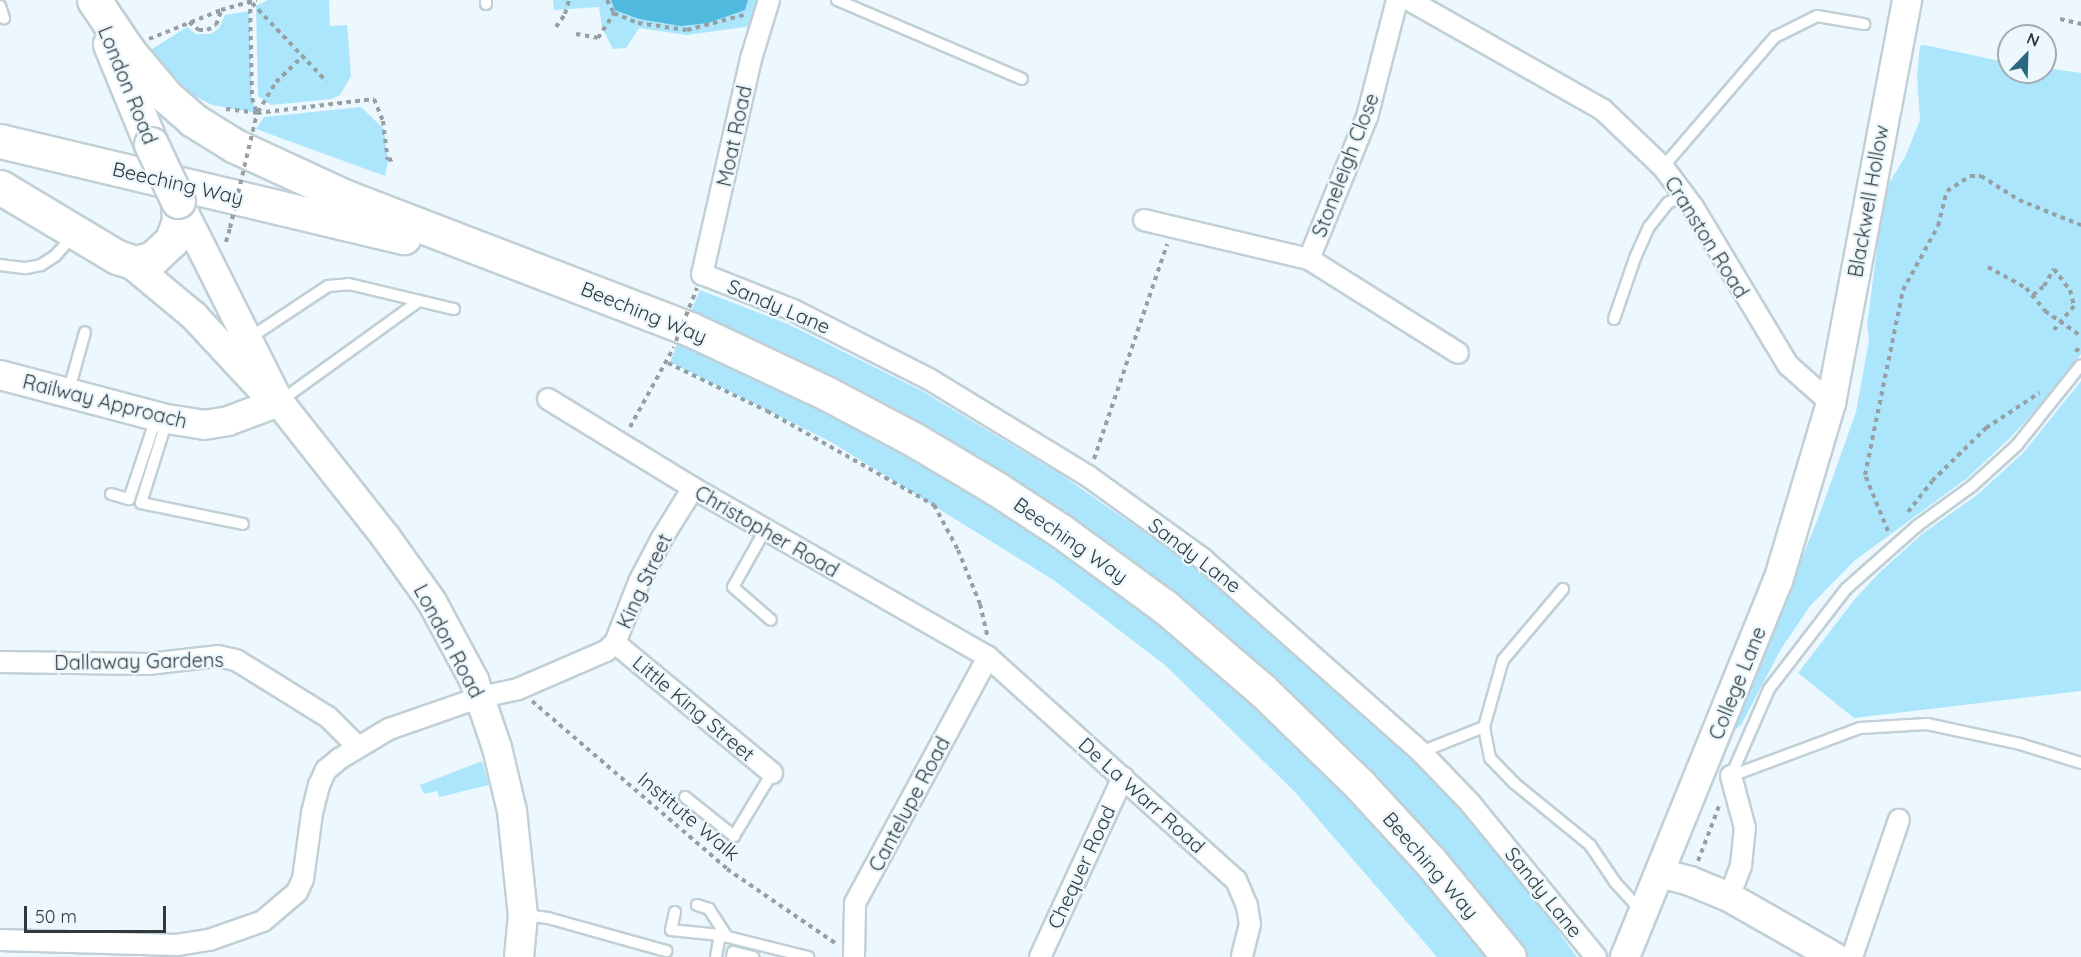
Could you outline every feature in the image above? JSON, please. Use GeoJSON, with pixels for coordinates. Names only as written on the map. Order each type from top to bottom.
{"type":"FeatureCollection","features":[{"type":"Feature","properties":{"kind":"highway","name":"Beeching Way"},"geometry":{"type":"LineString","coordinates":[[94,0],[129,52],[167,97],[193,120],[243,150],[346,197],[670,320],[826,393],[913,438],[1061,531],[1164,606],[1261,689],[1360,785],[1430,861],[1509,957]]}},
{"type":"Feature","properties":{"kind":"highway","name":"London Road"},"geometry":{"type":"LineString","coordinates":[[0,186],[129,262],[145,262],[167,248],[177,229],[178,201],[122,78],[94,0]]}},
{"type":"Feature","properties":{"kind":"highway","name":"Beeching Way"},"geometry":{"type":"LineString","coordinates":[[0,141],[531,268]]}},
{"type":"Feature","properties":{"kind":"street","name":"Moat Road"},"geometry":{"type":"LineString","coordinates":[[700,281],[751,59],[769,0]]}},
{"type":"Feature","properties":{"kind":"street","name":"Stoneleigh Close"},"geometry":{"type":"LineString","coordinates":[[1310,259],[1367,117],[1397,0]]}},
{"type":"Feature","properties":{"kind":"street","name":"Cranston Road"},"geometry":{"type":"LineString","coordinates":[[1409,0],[1602,109],[1663,167],[1684,195],[1788,365],[1831,403]]}},
{"type":"Feature","properties":{"kind":"street","name":"Blackwell Hollow"},"geometry":{"type":"LineString","coordinates":[[1831,403],[1907,0]]}},
{"type":"Feature","properties":{"kind":"street","name":"London Road"},"geometry":{"type":"LineString","coordinates":[[178,201],[279,402]]}},
{"type":"Feature","properties":{"kind":"street","name":"Stoneleigh Close"},"geometry":{"type":"LineString","coordinates":[[1144,220],[1310,259],[1458,353]]}},
{"type":"Feature","properties":{"kind":"street","name":"London Road"},"geometry":{"type":"LineString","coordinates":[[129,262],[194,316],[256,383],[279,402],[385,536],[432,602],[481,697],[507,780],[519,861],[523,915],[519,957]]}},
{"type":"Feature","properties":{"kind":"street","name":"Sandy Lane"},"geometry":{"type":"LineString","coordinates":[[700,281],[793,310],[899,363],[1088,476],[1203,559],[1421,752],[1470,803],[1596,957]]}},
{"type":"Feature","properties":{"kind":"street","name":"Railway Approach"},"geometry":{"type":"LineString","coordinates":[[0,375],[162,418],[204,425],[228,421],[279,402]]}},
{"type":"Feature","properties":{"kind":"street","name":"Christopher Road"},"geometry":{"type":"LineString","coordinates":[[548,399],[693,488],[988,657]]}},
{"type":"Feature","properties":{"kind":"street","name":"College Lane"},"geometry":{"type":"LineString","coordinates":[[1625,957],[1778,581],[1831,403]]}},
{"type":"Feature","properties":{"kind":"street","name":"King Street"},"geometry":{"type":"LineString","coordinates":[[0,940],[177,945],[218,937],[263,921],[297,892],[303,879],[312,813],[319,785],[326,770],[357,746],[389,729],[481,697],[518,689],[606,651],[615,643],[639,582],[662,538],[693,488]]}},
{"type":"Feature","properties":{"kind":"street","name":"Little King Street"},"geometry":{"type":"LineString","coordinates":[[615,643],[772,773]]}},
{"type":"Feature","properties":{"kind":"street","name":"Dallaway Gardens"},"geometry":{"type":"LineString","coordinates":[[0,662],[148,664],[218,656],[236,660],[328,717],[357,746]]}},
{"type":"Feature","properties":{"kind":"street","name":"De La Warr Road"},"geometry":{"type":"LineString","coordinates":[[988,657],[1236,880],[1247,906],[1250,924],[1242,957]]}},
{"type":"Feature","properties":{"kind":"street","name":"Cantelupe Road"},"geometry":{"type":"LineString","coordinates":[[847,954],[855,903],[988,657]]}},
{"type":"Feature","properties":{"kind":"street"},"geometry":{"type":"LineString","coordinates":[[1729,897],[1741,865],[1745,828],[1731,776]]}},
{"type":"Feature","properties":{"kind":"street","name":"Chequer Road"},"geometry":{"type":"LineString","coordinates":[[1040,957],[1123,777]]}},
{"type":"Feature","properties":{"kind":"street"},"geometry":{"type":"LineString","coordinates":[[1852,957],[1899,820]]}},
{"type":"Feature","properties":{"kind":"street"},"geometry":{"type":"LineString","coordinates":[[1660,873],[1690,881],[1729,897],[1834,957]]}},
{"type":"Feature","properties":{"kind":"lane"},"geometry":{"type":"LineString","coordinates":[[837,0],[1022,79]]}},
{"type":"Feature","properties":{"kind":"lane"},"geometry":{"type":"LineString","coordinates":[[0,6],[4,18]]}},
{"type":"Feature","properties":{"kind":"lane"},"geometry":{"type":"LineString","coordinates":[[1663,167],[1775,37],[1817,16],[1864,24]]}},
{"type":"Feature","properties":{"kind":"lane"},"geometry":{"type":"LineString","coordinates":[[1614,319],[1649,227],[1668,203],[1684,195]]}},
{"type":"Feature","properties":{"kind":"lane"},"geometry":{"type":"LineString","coordinates":[[0,265],[26,268],[41,265],[55,256],[76,232]]}},
{"type":"Feature","properties":{"kind":"lane"},"geometry":{"type":"LineString","coordinates":[[248,339],[328,286],[349,284],[454,309]]}},
{"type":"Feature","properties":{"kind":"lane"},"geometry":{"type":"LineString","coordinates":[[279,402],[305,381],[419,301]]}},
{"type":"Feature","properties":{"kind":"lane"},"geometry":{"type":"LineString","coordinates":[[68,393],[85,332]]}},
{"type":"Feature","properties":{"kind":"lane"},"geometry":{"type":"LineString","coordinates":[[1731,776],[1769,689],[1846,589],[1917,526],[1972,486],[2017,445],[2076,362]]}},
{"type":"Feature","properties":{"kind":"lane"},"geometry":{"type":"LineString","coordinates":[[111,494],[129,499],[162,418]]}},
{"type":"Feature","properties":{"kind":"lane"},"geometry":{"type":"LineString","coordinates":[[162,418],[141,503],[243,524]]}},
{"type":"Feature","properties":{"kind":"lane"},"geometry":{"type":"LineString","coordinates":[[765,530],[733,587],[771,620]]}},
{"type":"Feature","properties":{"kind":"lane"},"geometry":{"type":"LineString","coordinates":[[1563,589],[1503,660],[1484,727],[1491,758],[1514,783],[1590,845],[1616,882],[1643,914]]}},
{"type":"Feature","properties":{"kind":"lane"},"geometry":{"type":"LineString","coordinates":[[1731,776],[1860,728],[1927,724],[2020,744],[2081,763]]}},
{"type":"Feature","properties":{"kind":"lane"},"geometry":{"type":"LineString","coordinates":[[1421,752],[1484,727]]}},
{"type":"Feature","properties":{"kind":"lane"},"geometry":{"type":"LineString","coordinates":[[685,797],[734,836],[772,773]]}},
{"type":"Feature","properties":{"kind":"lane"},"geometry":{"type":"LineString","coordinates":[[697,905],[709,909],[723,936],[716,957]]}},
{"type":"Feature","properties":{"kind":"lane"},"geometry":{"type":"LineString","coordinates":[[675,912],[671,930],[723,936],[808,957]]}},
{"type":"Feature","properties":{"kind":"lane"},"geometry":{"type":"LineString","coordinates":[[523,915],[548,918],[666,951]]}},
{"type":"Feature","properties":{"kind":"lane"},"geometry":{"type":"LineString","coordinates":[[732,957],[733,952],[753,957]]}},
{"type":"Feature","properties":{"kind":"path"},"geometry":{"type":"LineString","coordinates":[[129,52],[168,29],[257,0]]}},
{"type":"Feature","properties":{"kind":"path"},"geometry":{"type":"LineString","coordinates":[[556,27],[565,14],[569,0]]}},
{"type":"Feature","properties":{"kind":"path"},"geometry":{"type":"LineString","coordinates":[[607,0],[614,13],[638,23],[687,30],[733,20],[748,13],[750,7]]}},
{"type":"Feature","properties":{"kind":"path"},"geometry":{"type":"LineString","coordinates":[[251,2],[326,81]]}},
{"type":"Feature","properties":{"kind":"path"},"geometry":{"type":"LineString","coordinates":[[251,2],[249,11],[252,98],[257,113]]}},
{"type":"Feature","properties":{"kind":"path"},"geometry":{"type":"LineString","coordinates":[[189,22],[199,30],[207,30],[216,25],[221,10]]}},
{"type":"Feature","properties":{"kind":"path"},"geometry":{"type":"LineString","coordinates":[[576,34],[598,38],[614,13]]}},
{"type":"Feature","properties":{"kind":"path"},"geometry":{"type":"LineString","coordinates":[[2060,19],[2081,24]]}},
{"type":"Feature","properties":{"kind":"path"},"geometry":{"type":"LineString","coordinates":[[230,228],[257,113],[276,82],[302,57]]}},
{"type":"Feature","properties":{"kind":"path"},"geometry":{"type":"LineString","coordinates":[[257,113],[374,99],[383,121],[388,160],[394,159]]}},
{"type":"Feature","properties":{"kind":"path"},"geometry":{"type":"LineString","coordinates":[[1888,531],[1865,475],[1903,290],[1938,226],[1947,191],[1970,177],[1982,176],[2019,200],[2081,225]]}},
{"type":"Feature","properties":{"kind":"path"},"geometry":{"type":"LineString","coordinates":[[1088,476],[1173,227]]}},
{"type":"Feature","properties":{"kind":"path"},"geometry":{"type":"LineString","coordinates":[[1988,267],[2026,288],[2045,311],[2081,336]]}},
{"type":"Feature","properties":{"kind":"path"},"geometry":{"type":"LineString","coordinates":[[2033,295],[2044,286],[2054,269],[2070,290],[2074,306],[2054,330]]}},
{"type":"Feature","properties":{"kind":"path"},"geometry":{"type":"LineString","coordinates":[[620,444],[668,363],[700,281]]}},
{"type":"Feature","properties":{"kind":"path"},"geometry":{"type":"LineString","coordinates":[[2076,362],[2081,344]]}},
{"type":"Feature","properties":{"kind":"path"},"geometry":{"type":"LineString","coordinates":[[668,363],[777,416],[934,505],[958,550],[980,604],[989,642],[988,657]]}},
{"type":"Feature","properties":{"kind":"path"},"geometry":{"type":"LineString","coordinates":[[1903,517],[1932,482],[1986,428],[2046,389]]}},
{"type":"Feature","properties":{"kind":"path"},"geometry":{"type":"LineString","coordinates":[[1882,539],[1896,524]]}},
{"type":"Feature","properties":{"kind":"path","name":"Institute Walk"},"geometry":{"type":"LineString","coordinates":[[518,689],[727,869],[835,943],[847,954]]}},
{"type":"Feature","properties":{"kind":"path"},"geometry":{"type":"LineString","coordinates":[[1690,881],[1731,776]]}},
{"type":"Feature","properties":{"kind":"shaded area"},"geometry":{"type":"Polygon","coordinates":[[[268,0],[329,0],[330,26],[347,25],[351,76],[340,95],[331,99],[271,105],[258,96],[256,6],[268,0]]]}},
{"type":"Feature","properties":{"kind":"shaded area"},"geometry":{"type":"Polygon","coordinates":[[[553,0],[769,0],[752,26],[687,35],[639,28],[626,48],[613,49],[602,28],[599,7],[554,10],[553,0]]]}},
{"type":"Feature","properties":{"kind":"shaded area"},"geometry":{"type":"Polygon","coordinates":[[[611,0],[748,0],[745,10],[708,23],[681,26],[639,19],[615,10],[611,0]]]}},
{"type":"Feature","properties":{"kind":"shaded area"},"geometry":{"type":"Polygon","coordinates":[[[249,11],[252,98],[257,113],[212,105],[189,93],[166,77],[146,53],[187,27],[196,34],[211,34],[219,28],[225,15],[249,11]]]}},
{"type":"Feature","properties":{"kind":"shaded area"},"geometry":{"type":"Polygon","coordinates":[[[1925,45],[1997,60],[1997,84],[2057,84],[2057,70],[2081,73],[2081,354],[2049,395],[2010,438],[1966,479],[1854,561],[1810,606],[1781,649],[1741,725],[1732,732],[1820,513],[1856,412],[1869,340],[1867,326],[1886,188],[1905,157],[1920,120],[1917,75],[1920,46],[1925,45]]]}},
{"type":"Feature","properties":{"kind":"shaded area"},"geometry":{"type":"Polygon","coordinates":[[[361,107],[384,129],[388,160],[385,176],[256,129],[264,117],[361,107]]]}},
{"type":"Feature","properties":{"kind":"shaded area"},"geometry":{"type":"Polygon","coordinates":[[[700,290],[788,324],[922,391],[1060,474],[1197,569],[1427,772],[1499,851],[1577,957],[1522,957],[1443,850],[1353,754],[1276,681],[1171,592],[1071,518],[977,456],[835,378],[691,311],[700,290]]]}},
{"type":"Feature","properties":{"kind":"shaded area"},"geometry":{"type":"Polygon","coordinates":[[[678,342],[819,406],[906,453],[987,502],[1098,577],[1160,625],[1279,729],[1367,816],[1490,957],[1437,957],[1294,791],[1166,666],[1055,581],[831,442],[670,362],[678,342]]]}},
{"type":"Feature","properties":{"kind":"shaded area"},"geometry":{"type":"Polygon","coordinates":[[[2081,381],[2081,691],[1854,718],[1798,673],[1855,599],[1880,572],[1922,534],[1977,495],[2024,452],[2081,381]]]}},
{"type":"Feature","properties":{"kind":"shaded area"},"geometry":{"type":"Polygon","coordinates":[[[482,761],[489,785],[439,797],[437,791],[424,794],[420,785],[482,761]]]}}]}
